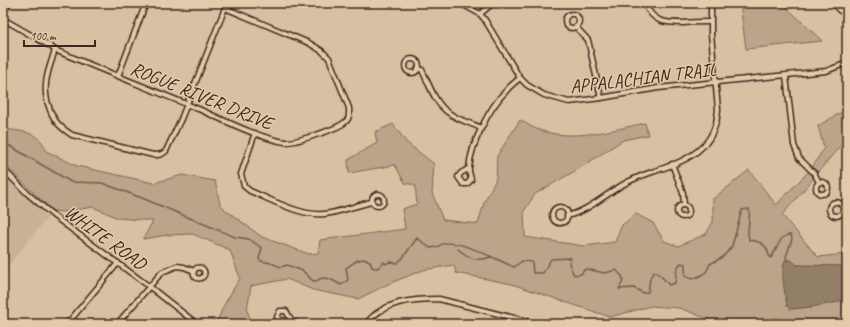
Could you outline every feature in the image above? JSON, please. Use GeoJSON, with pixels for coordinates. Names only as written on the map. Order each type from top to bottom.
{"type":"FeatureCollection","features":[{"type":"Feature","properties":{"kind":"street"},"geometry":{"type":"LineString","coordinates":[[3,12],[9,3]]}},
{"type":"Feature","properties":{"kind":"street"},"geometry":{"type":"LineString","coordinates":[[118,76],[146,3]]}},
{"type":"Feature","properties":{"kind":"street"},"geometry":{"type":"LineString","coordinates":[[55,50],[45,86],[46,96],[54,121],[65,131],[72,134],[153,155],[163,154],[166,151],[181,119],[227,3]]}},
{"type":"Feature","properties":{"kind":"street","name":"APPALACHIAN TRAIL"},"geometry":{"type":"LineString","coordinates":[[460,3],[480,14],[520,78],[540,92],[569,102],[658,88],[826,71],[847,63]]}},
{"type":"Feature","properties":{"kind":"street"},"geometry":{"type":"LineString","coordinates":[[480,14],[493,3]]}},
{"type":"Feature","properties":{"kind":"street"},"geometry":{"type":"LineString","coordinates":[[644,3],[648,11],[654,17],[668,23],[710,22]]}},
{"type":"Feature","properties":{"kind":"street"},"geometry":{"type":"LineString","coordinates":[[567,216],[588,208],[614,190],[633,180],[694,154],[704,146],[715,129],[718,109],[710,22],[711,3]]}},
{"type":"Feature","properties":{"kind":"street"},"geometry":{"type":"LineString","coordinates":[[834,3],[839,10],[847,15]]}},
{"type":"Feature","properties":{"kind":"street","name":"ROGUE RIVER DRIVE"},"geometry":{"type":"LineString","coordinates":[[3,19],[55,50],[255,133],[286,142],[337,128],[346,122],[349,117],[349,108],[332,66],[322,51],[309,43],[225,8]]}},
{"type":"Feature","properties":{"kind":"street"},"geometry":{"type":"LineString","coordinates":[[576,27],[588,40],[601,98]]}},
{"type":"Feature","properties":{"kind":"street"},"geometry":{"type":"LineString","coordinates":[[418,68],[422,70],[434,96],[444,110],[449,114],[481,128]]}},
{"type":"Feature","properties":{"kind":"street"},"geometry":{"type":"LineString","coordinates":[[786,76],[794,145],[798,158],[814,173],[819,182]]}},
{"type":"Feature","properties":{"kind":"street"},"geometry":{"type":"LineString","coordinates":[[468,169],[481,128],[505,91],[520,78]]}},
{"type":"Feature","properties":{"kind":"street"},"geometry":{"type":"LineString","coordinates":[[255,133],[242,174],[244,186],[250,191],[302,212],[324,214],[372,202]]}},
{"type":"Feature","properties":{"kind":"street"},"geometry":{"type":"LineString","coordinates":[[672,164],[683,193],[684,205]]}},
{"type":"Feature","properties":{"kind":"street","name":"WHITE ROAD"},"geometry":{"type":"LineString","coordinates":[[3,169],[54,217],[118,263],[197,324]]}},
{"type":"Feature","properties":{"kind":"street"},"geometry":{"type":"LineString","coordinates":[[67,324],[118,263]]}},
{"type":"Feature","properties":{"kind":"street"},"geometry":{"type":"LineString","coordinates":[[117,324],[159,275],[167,269],[178,266],[194,271]]}},
{"type":"Feature","properties":{"kind":"street"},"geometry":{"type":"LineString","coordinates":[[366,324],[372,317],[392,306],[406,300],[422,299],[438,299],[538,324]]}},
{"type":"Feature","properties":{"kind":"street"},"geometry":{"type":"LineString","coordinates":[[292,321],[298,324]]}},
{"type":"Feature","properties":{"kind":"shaded area"},"geometry":{"type":"Polygon","coordinates":[[[740,3],[784,3],[788,9],[822,41],[746,49],[740,3]]]}},
{"type":"Feature","properties":{"kind":"shaded area"},"geometry":{"type":"Polygon","coordinates":[[[847,109],[847,138],[818,172],[812,168],[824,148],[818,126],[847,109]]]}},
{"type":"Feature","properties":{"kind":"shaded area"},"geometry":{"type":"Polygon","coordinates":[[[520,120],[539,130],[565,135],[592,134],[645,123],[648,135],[623,140],[580,168],[535,194],[524,211],[525,237],[584,246],[615,242],[622,225],[636,214],[653,223],[664,241],[678,246],[706,234],[713,222],[713,199],[749,170],[776,205],[809,171],[814,178],[782,215],[818,257],[847,254],[847,266],[797,265],[791,260],[783,265],[787,306],[793,309],[810,307],[810,309],[811,307],[838,302],[847,296],[847,321],[843,324],[780,324],[778,318],[772,319],[771,324],[738,324],[714,321],[679,308],[651,306],[610,317],[512,284],[456,273],[454,265],[423,270],[388,284],[358,299],[313,290],[287,279],[251,286],[247,310],[252,324],[216,324],[223,307],[240,278],[230,250],[193,234],[167,235],[143,239],[153,221],[118,218],[93,207],[64,212],[53,211],[3,163],[3,129],[29,133],[35,136],[40,139],[46,151],[77,166],[154,183],[182,175],[215,181],[220,204],[227,211],[262,237],[309,254],[318,253],[320,240],[405,229],[402,209],[417,204],[415,185],[405,183],[395,165],[349,173],[348,160],[377,143],[375,132],[393,124],[406,142],[434,164],[432,193],[443,220],[478,224],[484,203],[496,179],[497,156],[520,120]]]}},
{"type":"Feature","properties":{"kind":"shaded area"},"geometry":{"type":"Polygon","coordinates":[[[3,174],[48,217],[3,272],[3,174]]]}},
{"type":"Feature","properties":{"kind":"shaded area"},"geometry":{"type":"Polygon","coordinates":[[[785,260],[791,260],[797,265],[847,266],[847,296],[838,302],[811,307],[811,309],[810,307],[790,309],[787,306],[783,283],[785,260]]]}},
{"type":"Feature","properties":{"kind":"waterway"},"geometry":{"type":"LineString","coordinates":[[3,143],[71,182],[102,183],[235,237],[249,239],[262,248],[259,259],[261,261],[280,267],[287,265],[303,271],[313,281],[326,278],[341,285],[348,280],[346,268],[360,259],[370,261],[372,267],[376,268],[384,262],[385,264],[390,262],[397,263],[402,259],[417,238],[430,248],[453,243],[487,254],[514,267],[522,261],[532,262],[533,273],[543,273],[551,259],[571,258],[569,264],[574,275],[581,274],[585,269],[605,273],[616,270],[622,276],[623,281],[619,289],[634,288],[643,293],[648,292],[650,278],[654,271],[669,285],[675,283],[677,268],[681,263],[685,264],[685,276],[692,279],[706,272],[710,264],[723,257],[732,246],[742,210],[749,209],[749,240],[761,243],[767,249],[771,258],[782,238],[791,235],[792,239],[786,257],[787,260]]}},
{"type":"Feature","properties":{"kind":"waterway"},"geometry":{"type":"LineString","coordinates":[[458,249],[473,259],[491,257]]}}]}
